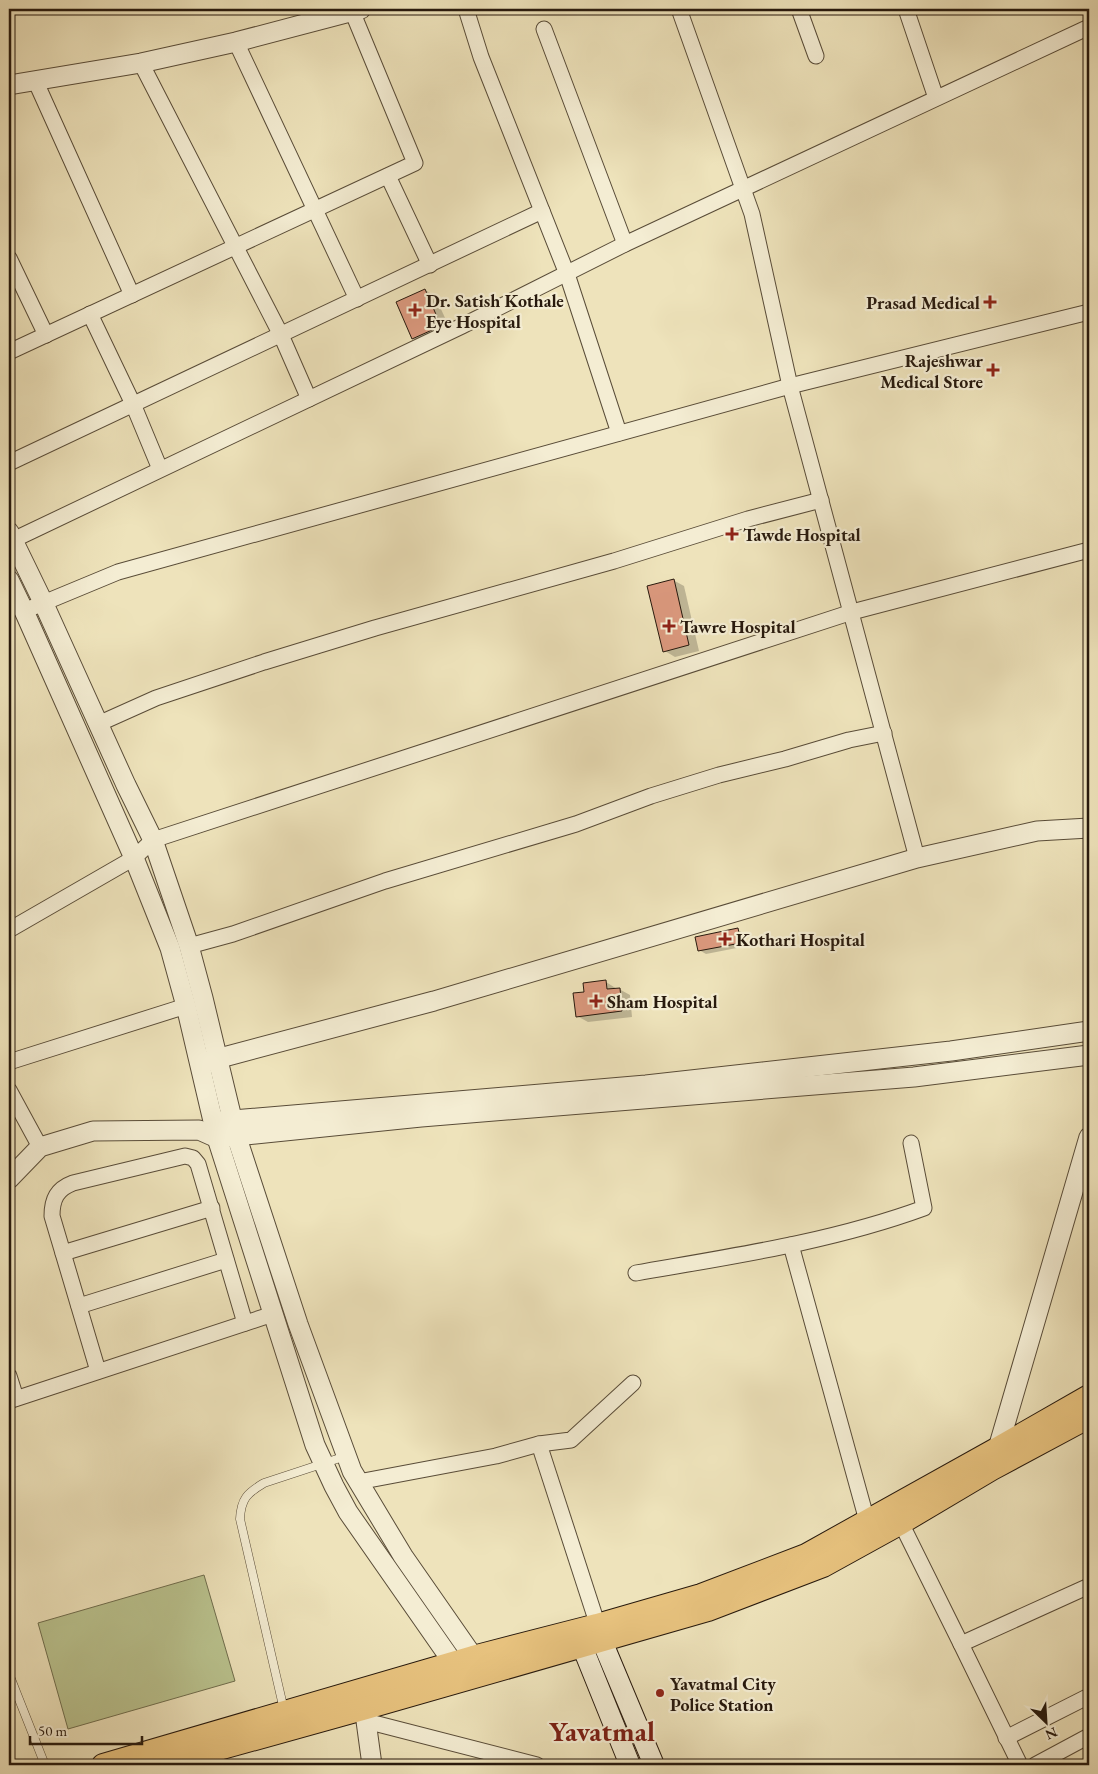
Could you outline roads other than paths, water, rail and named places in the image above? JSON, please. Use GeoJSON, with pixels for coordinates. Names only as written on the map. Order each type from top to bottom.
{"type":"FeatureCollection","features":[{"type":"Feature","properties":{"kind":"main road"},"geometry":{"type":"LineString","coordinates":[[870,1530],[901,1523],[1089,1396]]}},
{"type":"Feature","properties":{"kind":"main road"},"geometry":{"type":"LineString","coordinates":[[103,1765],[287,1721],[469,1668],[708,1610],[823,1566],[870,1530],[995,1459],[1089,1417]]}},
{"type":"Feature","properties":{"kind":"main road"},"geometry":{"type":"LineString","coordinates":[[594,1637],[630,1765]]}},
{"type":"Feature","properties":{"kind":"main road"},"geometry":{"type":"LineString","coordinates":[[594,1637],[654,1765]]}},
{"type":"Feature","properties":{"kind":"main road"},"geometry":{"type":"LineString","coordinates":[[161,1765],[287,1721],[365,1715],[469,1668]]}},
{"type":"Feature","properties":{"kind":"street"},"geometry":{"type":"LineString","coordinates":[[466,9],[481,56],[567,274],[619,433]]}},
{"type":"Feature","properties":{"kind":"street"},"geometry":{"type":"LineString","coordinates":[[679,9],[752,214],[790,386],[917,858]]}},
{"type":"Feature","properties":{"kind":"street"},"geometry":{"type":"LineString","coordinates":[[800,9],[816,56]]}},
{"type":"Feature","properties":{"kind":"street"},"geometry":{"type":"LineString","coordinates":[[906,9],[936,98]]}},
{"type":"Feature","properties":{"kind":"street"},"geometry":{"type":"LineString","coordinates":[[9,85],[141,63],[236,42],[356,10],[415,163],[9,352]]}},
{"type":"Feature","properties":{"kind":"street"},"geometry":{"type":"LineString","coordinates":[[469,1668],[348,1512],[315,1444],[210,1130],[208,1061],[203,998],[189,946],[153,840],[11,536],[309,399],[625,244],[1089,27]]}},
{"type":"Feature","properties":{"kind":"street"},"geometry":{"type":"LineString","coordinates":[[544,29],[625,244]]}},
{"type":"Feature","properties":{"kind":"street"},"geometry":{"type":"LineString","coordinates":[[236,42],[357,299]]}},
{"type":"Feature","properties":{"kind":"street"},"geometry":{"type":"LineString","coordinates":[[141,63],[234,247],[281,335],[309,399]]}},
{"type":"Feature","properties":{"kind":"street"},"geometry":{"type":"LineString","coordinates":[[35,80],[132,295]]}},
{"type":"Feature","properties":{"kind":"street"},"geometry":{"type":"LineString","coordinates":[[388,176],[430,264]]}},
{"type":"Feature","properties":{"kind":"street"},"geometry":{"type":"LineString","coordinates":[[9,463],[542,211]]}},
{"type":"Feature","properties":{"kind":"street"},"geometry":{"type":"LineString","coordinates":[[9,258],[46,335]]}},
{"type":"Feature","properties":{"kind":"street"},"geometry":{"type":"LineString","coordinates":[[24,611],[118,572],[790,386],[1089,312]]}},
{"type":"Feature","properties":{"kind":"street"},"geometry":{"type":"LineString","coordinates":[[90,314],[133,404],[160,469]]}},
{"type":"Feature","properties":{"kind":"street"},"geometry":{"type":"LineString","coordinates":[[98,724],[156,698],[264,662],[375,628],[614,561],[748,519],[821,500]]}},
{"type":"Feature","properties":{"kind":"street"},"geometry":{"type":"LineString","coordinates":[[9,930],[134,858],[153,840],[852,612],[1089,550]]}},
{"type":"Feature","properties":{"kind":"street"},"geometry":{"type":"LineString","coordinates":[[9,580],[134,858],[170,948],[186,1006],[234,1127],[298,1324],[346,1456],[358,1482],[469,1668]]}},
{"type":"Feature","properties":{"kind":"street"},"geometry":{"type":"LineString","coordinates":[[189,946],[233,934],[385,881],[576,824],[660,793],[849,740],[884,733]]}},
{"type":"Feature","properties":{"kind":"street"},"geometry":{"type":"LineString","coordinates":[[208,1061],[434,1001],[917,858],[1037,831],[1089,828]]}},
{"type":"Feature","properties":{"kind":"street"},"geometry":{"type":"LineString","coordinates":[[9,1062],[186,1006]]}},
{"type":"Feature","properties":{"kind":"street"},"geometry":{"type":"LineString","coordinates":[[663,1091],[951,1052],[1089,1031]]}},
{"type":"Feature","properties":{"kind":"street"},"geometry":{"type":"LineString","coordinates":[[9,1179],[40,1147],[93,1131],[210,1130],[663,1091],[914,1077],[1089,1055]]}},
{"type":"Feature","properties":{"kind":"street"},"geometry":{"type":"LineString","coordinates":[[9,1090],[40,1147]]}},
{"type":"Feature","properties":{"kind":"street"},"geometry":{"type":"LineString","coordinates":[[995,1459],[1089,1137]]}},
{"type":"Feature","properties":{"kind":"street"},"geometry":{"type":"LineString","coordinates":[[636,1273],[791,1245],[883,1223],[924,1208],[910,1142]]}},
{"type":"Feature","properties":{"kind":"street"},"geometry":{"type":"LineString","coordinates":[[98,1371],[52,1216],[54,1196],[64,1186],[73,1182],[186,1156],[193,1158],[198,1164],[212,1208],[245,1323]]}},
{"type":"Feature","properties":{"kind":"street"},"geometry":{"type":"LineString","coordinates":[[63,1253],[212,1208]]}},
{"type":"Feature","properties":{"kind":"street"},"geometry":{"type":"LineString","coordinates":[[791,1245],[870,1530]]}},
{"type":"Feature","properties":{"kind":"street"},"geometry":{"type":"LineString","coordinates":[[79,1306],[226,1260]]}},
{"type":"Feature","properties":{"kind":"street"},"geometry":{"type":"LineString","coordinates":[[9,1376],[12,1399],[273,1314]]}},
{"type":"Feature","properties":{"kind":"street"},"geometry":{"type":"LineString","coordinates":[[358,1482],[496,1456],[539,1444],[571,1440],[633,1383]]}},
{"type":"Feature","properties":{"kind":"street"},"geometry":{"type":"LineString","coordinates":[[539,1444],[594,1637]]}},
{"type":"Feature","properties":{"kind":"street"},"geometry":{"type":"LineString","coordinates":[[901,1523],[1020,1765]]}},
{"type":"Feature","properties":{"kind":"street"},"geometry":{"type":"LineString","coordinates":[[962,1644],[1089,1586]]}},
{"type":"Feature","properties":{"kind":"street"},"geometry":{"type":"LineString","coordinates":[[1006,1738],[1089,1696]]}},
{"type":"Feature","properties":{"kind":"street"},"geometry":{"type":"LineString","coordinates":[[372,1765],[365,1715],[537,1765]]}},
{"type":"Feature","properties":{"kind":"street"},"geometry":{"type":"LineString","coordinates":[[1036,1765],[1089,1736]]}},
{"type":"Feature","properties":{"kind":"lane"},"geometry":{"type":"LineString","coordinates":[[287,1721],[240,1519],[241,1507],[244,1499],[264,1483],[346,1456]]}},
{"type":"Feature","properties":{"kind":"lane"},"geometry":{"type":"LineString","coordinates":[[9,1674],[45,1765]]}},
{"type":"Feature","properties":{"kind":"place","name":"Prasad Medical"},"geometry":{"type":"Point","coordinates":[990,302]}},
{"type":"Feature","properties":{"kind":"place","name":"Dr. Satish Kothale Eye Hospital"},"geometry":{"type":"Point","coordinates":[415,310]}},
{"type":"Feature","properties":{"kind":"place","name":"Rajeshwar Medical Store"},"geometry":{"type":"Point","coordinates":[993,370]}},
{"type":"Feature","properties":{"kind":"place","name":"Tawde Hospital"},"geometry":{"type":"Point","coordinates":[732,534]}},
{"type":"Feature","properties":{"kind":"place","name":"Tawre Hospital"},"geometry":{"type":"Point","coordinates":[669,626]}},
{"type":"Feature","properties":{"kind":"place","name":"Kothari Hospital"},"geometry":{"type":"Point","coordinates":[725,939]}},
{"type":"Feature","properties":{"kind":"place","name":"Sham Hospital"},"geometry":{"type":"Point","coordinates":[596,1001]}},
{"type":"Feature","properties":{"kind":"place","name":"Yavatmal City Police Station"},"geometry":{"type":"Point","coordinates":[660,1693]}},
{"type":"Feature","properties":{"kind":"district","name":"Yavatmal"},"geometry":{"type":"Point","coordinates":[602,1731]}}]}
